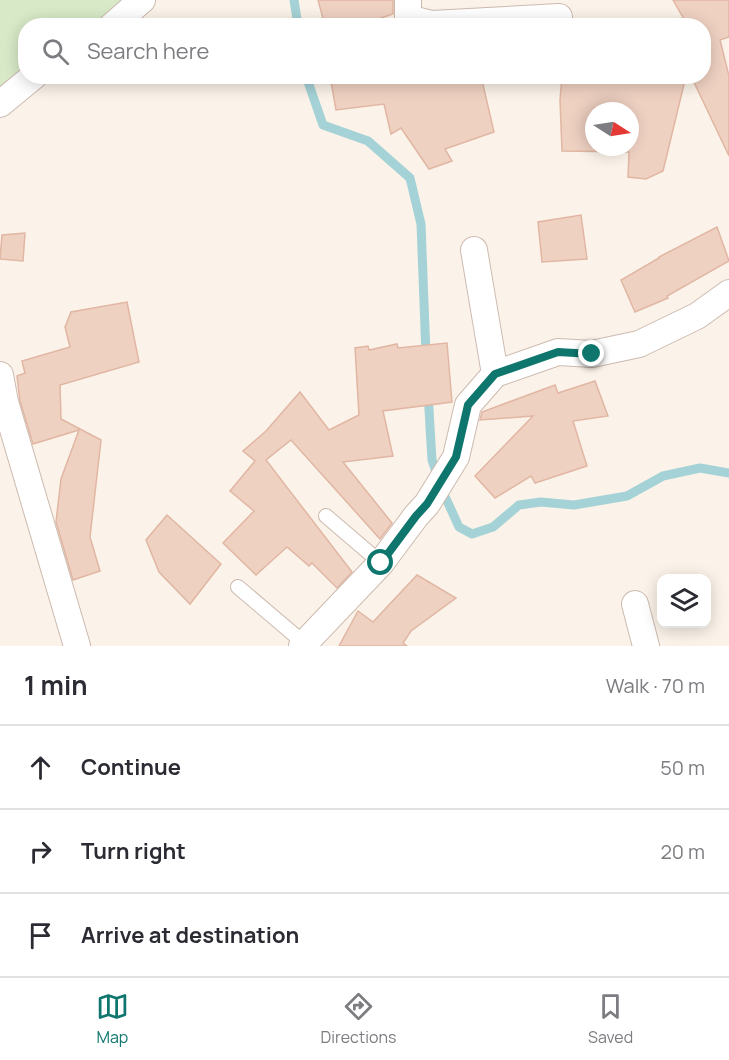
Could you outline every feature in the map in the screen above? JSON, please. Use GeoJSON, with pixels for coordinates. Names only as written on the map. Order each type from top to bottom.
{"type":"FeatureCollection","features":[{"type":"Feature","properties":{"kind":"street"},"geometry":{"type":"LineString","coordinates":[[121,18],[142,0]]}},
{"type":"Feature","properties":{"kind":"street"},"geometry":{"type":"LineString","coordinates":[[408,0],[408,18]]}},
{"type":"Feature","properties":{"kind":"street"},"geometry":{"type":"LineString","coordinates":[[541,18],[559,17]]}},
{"type":"Feature","properties":{"kind":"street"},"geometry":{"type":"LineString","coordinates":[[0,104],[24,84]]}},
{"type":"Feature","properties":{"kind":"street"},"geometry":{"type":"LineString","coordinates":[[474,250],[495,374]]}},
{"type":"Feature","properties":{"kind":"street"},"geometry":{"type":"LineString","coordinates":[[303,645],[381,563],[427,504],[456,457],[468,405],[495,374],[558,352],[592,354],[639,344],[697,316],[729,293]]}},
{"type":"Feature","properties":{"kind":"street"},"geometry":{"type":"LineString","coordinates":[[1,383],[77,646]]}},
{"type":"Feature","properties":{"kind":"street"},"geometry":{"type":"LineString","coordinates":[[635,604],[646,646]]}},
{"type":"Feature","properties":{"kind":"lane"},"geometry":{"type":"LineString","coordinates":[[326,516],[381,563]]}},
{"type":"Feature","properties":{"kind":"lane"},"geometry":{"type":"LineString","coordinates":[[238,587],[303,645]]}},
{"type":"Feature","properties":{"kind":"green space"},"geometry":{"type":"Polygon","coordinates":[[[0,0],[128,0],[102,18],[18,18],[18,78],[0,91],[0,0]]]}},
{"type":"Feature","properties":{"kind":"building"},"geometry":{"type":"Polygon","coordinates":[[[318,0],[393,0],[393,14],[381,18],[323,18],[318,0]]]}},
{"type":"Feature","properties":{"kind":"building"},"geometry":{"type":"Polygon","coordinates":[[[673,0],[729,0],[729,37],[720,40],[729,76],[729,156],[695,84],[711,84],[711,18],[683,18],[673,0]]]}},
{"type":"Feature","properties":{"kind":"building"},"geometry":{"type":"Polygon","coordinates":[[[331,84],[483,84],[494,132],[445,149],[452,161],[429,169],[401,128],[391,134],[384,104],[336,110],[331,84]]]}},
{"type":"Feature","properties":{"kind":"building"},"geometry":{"type":"Polygon","coordinates":[[[561,84],[684,84],[663,171],[646,179],[628,177],[629,156],[639,156],[639,102],[585,102],[585,151],[562,151],[561,84]]]}},
{"type":"Feature","properties":{"kind":"building"},"geometry":{"type":"Polygon","coordinates":[[[581,215],[587,259],[542,262],[538,222],[581,215]]]}},
{"type":"Feature","properties":{"kind":"building"},"geometry":{"type":"Polygon","coordinates":[[[717,227],[729,261],[667,296],[668,298],[635,312],[621,280],[717,227]]]}},
{"type":"Feature","properties":{"kind":"building"},"geometry":{"type":"Polygon","coordinates":[[[25,233],[23,261],[0,259],[2,235],[25,233]]]}},
{"type":"Feature","properties":{"kind":"building"},"geometry":{"type":"Polygon","coordinates":[[[127,302],[139,362],[60,385],[61,419],[101,440],[90,537],[100,571],[73,580],[56,522],[61,479],[79,430],[33,444],[20,401],[17,376],[25,373],[22,361],[70,347],[65,327],[71,312],[127,302]]]}},
{"type":"Feature","properties":{"kind":"building"},"geometry":{"type":"Polygon","coordinates":[[[447,343],[452,402],[383,411],[393,456],[343,462],[392,523],[380,539],[291,440],[266,460],[352,572],[337,588],[312,563],[309,566],[287,547],[256,575],[223,543],[254,511],[230,491],[255,461],[243,451],[266,431],[300,392],[329,430],[359,415],[355,348],[368,346],[369,350],[397,344],[398,348],[447,343]]]}},
{"type":"Feature","properties":{"kind":"building"},"geometry":{"type":"Polygon","coordinates":[[[595,381],[608,416],[573,421],[587,466],[535,483],[531,476],[495,498],[475,476],[533,416],[480,420],[482,412],[555,385],[558,393],[595,381]]]}},
{"type":"Feature","properties":{"kind":"building"},"geometry":{"type":"Polygon","coordinates":[[[167,515],[221,564],[190,604],[159,572],[146,540],[167,515]]]}},
{"type":"Feature","properties":{"kind":"building"},"geometry":{"type":"Polygon","coordinates":[[[417,575],[456,598],[411,631],[403,643],[407,646],[339,646],[358,611],[373,622],[417,575]]]}},
{"type":"Feature","properties":{"kind":"waterway"},"geometry":{"type":"LineString","coordinates":[[294,0],[297,18]]}},
{"type":"Feature","properties":{"kind":"waterway"},"geometry":{"type":"LineString","coordinates":[[309,84],[323,125],[368,141],[410,178],[421,224],[426,355]]}},
{"type":"Feature","properties":{"kind":"waterway"},"geometry":{"type":"LineString","coordinates":[[428,393],[432,460],[459,527],[472,534],[493,527],[519,505],[541,502],[574,505],[627,496],[663,476],[700,468],[729,473]]}},
{"type":"Feature","properties":{"kind":"route"},"geometry":{"type":"LineString","coordinates":[[381,563],[427,504],[456,457],[468,405],[495,374],[558,352],[592,354]]}}]}
